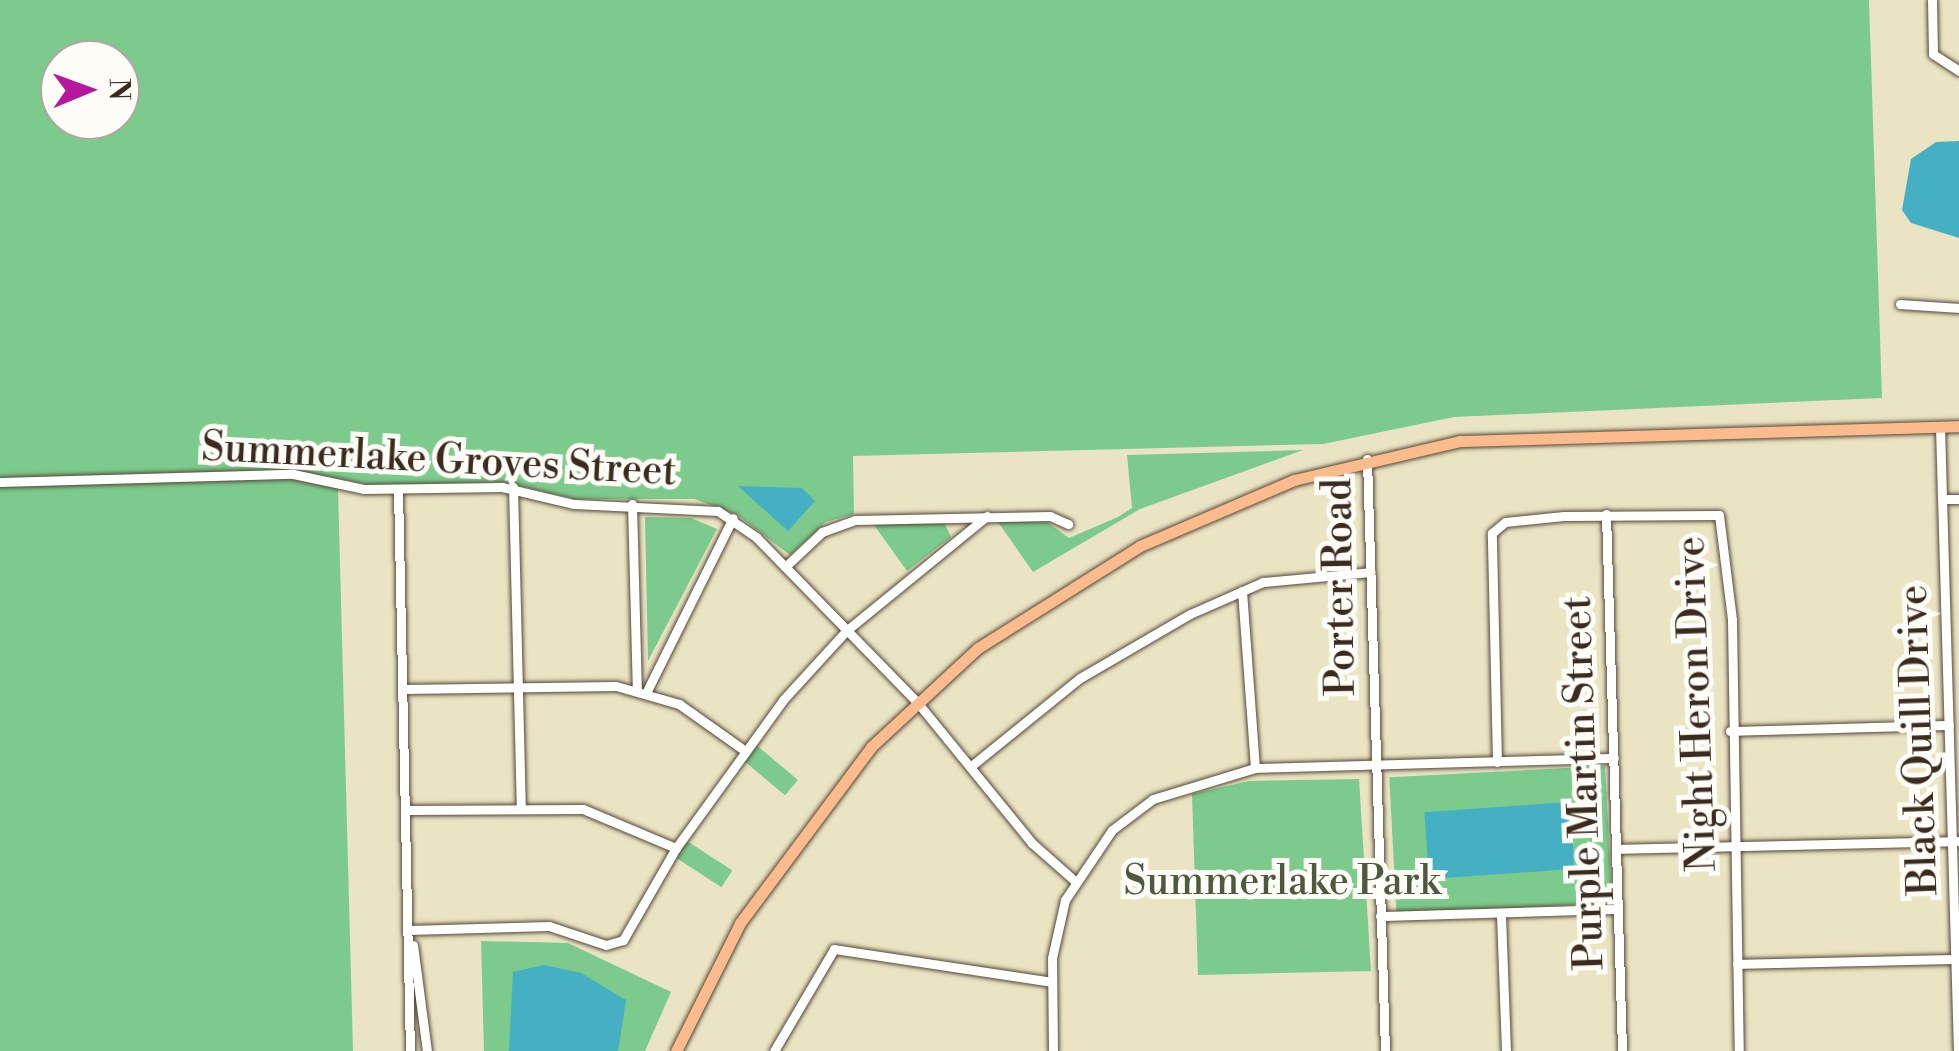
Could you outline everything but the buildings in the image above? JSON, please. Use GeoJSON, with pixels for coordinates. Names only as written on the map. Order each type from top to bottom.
{"type":"FeatureCollection","features":[{"type":"Feature","properties":{"kind":"main road","name":"Porter Road"},"geometry":{"type":"LineString","coordinates":[[1885,426],[1959,418]]}},
{"type":"Feature","properties":{"kind":"main road","name":"Porter Road"},"geometry":{"type":"LineString","coordinates":[[1367,459],[1555,432],[1959,426]]}},
{"type":"Feature","properties":{"kind":"main road"},"geometry":{"type":"LineString","coordinates":[[676,1051],[793,842],[916,702],[978,648],[1105,564],[1225,506],[1367,459]]}},
{"type":"Feature","properties":{"kind":"street"},"geometry":{"type":"LineString","coordinates":[[1932,0],[1933,54],[1959,71]]}},
{"type":"Feature","properties":{"kind":"street"},"geometry":{"type":"LineString","coordinates":[[1900,304],[1959,308]]}},
{"type":"Feature","properties":{"kind":"street","name":"Black Quill Drive"},"geometry":{"type":"LineString","coordinates":[[1940,427],[1956,842],[1958,1051]]}},
{"type":"Feature","properties":{"kind":"street","name":"Porter Road"},"geometry":{"type":"LineString","coordinates":[[1367,459],[1385,1051]]}},
{"type":"Feature","properties":{"kind":"street","name":"Summerlake Groves Street"},"geometry":{"type":"LineString","coordinates":[[0,482],[293,474],[398,489],[513,488],[574,504],[695,504],[733,518],[916,702],[970,767],[1076,880]]}},
{"type":"Feature","properties":{"kind":"street"},"geometry":{"type":"LineString","coordinates":[[513,488],[522,806]]}},
{"type":"Feature","properties":{"kind":"street"},"geometry":{"type":"LineString","coordinates":[[398,489],[410,1051]]}},
{"type":"Feature","properties":{"kind":"street"},"geometry":{"type":"LineString","coordinates":[[1942,500],[1959,499]]}},
{"type":"Feature","properties":{"kind":"street"},"geometry":{"type":"LineString","coordinates":[[632,504],[642,692]]}},
{"type":"Feature","properties":{"kind":"street","name":"Night Heron Drive"},"geometry":{"type":"LineString","coordinates":[[1497,762],[1492,534],[1505,522],[1606,514],[1705,512],[1724,521],[1739,1051]]}},
{"type":"Feature","properties":{"kind":"street","name":"Purple Martin Street"},"geometry":{"type":"LineString","coordinates":[[1606,514],[1622,1051]]}},
{"type":"Feature","properties":{"kind":"street"},"geometry":{"type":"LineString","coordinates":[[785,567],[841,522],[987,516],[1068,524]]}},
{"type":"Feature","properties":{"kind":"street"},"geometry":{"type":"LineString","coordinates":[[409,930],[550,926],[612,946],[627,935],[676,848],[744,750],[846,630],[987,516]]}},
{"type":"Feature","properties":{"kind":"street"},"geometry":{"type":"LineString","coordinates":[[642,692],[733,518]]}},
{"type":"Feature","properties":{"kind":"street"},"geometry":{"type":"LineString","coordinates":[[970,767],[1080,678],[1242,591],[1298,575],[1371,572]]}},
{"type":"Feature","properties":{"kind":"street"},"geometry":{"type":"LineString","coordinates":[[1242,591],[1255,768]]}},
{"type":"Feature","properties":{"kind":"street"},"geometry":{"type":"LineString","coordinates":[[403,690],[518,685],[642,692],[744,750]]}},
{"type":"Feature","properties":{"kind":"street"},"geometry":{"type":"LineString","coordinates":[[1730,731],[1949,725]]}},
{"type":"Feature","properties":{"kind":"street"},"geometry":{"type":"LineString","coordinates":[[1053,1051],[1052,982],[1057,926],[1076,880],[1112,830],[1154,799],[1203,776],[1255,768],[1614,758]]}},
{"type":"Feature","properties":{"kind":"street"},"geometry":{"type":"LineString","coordinates":[[405,810],[522,806],[602,813],[676,848]]}},
{"type":"Feature","properties":{"kind":"street"},"geometry":{"type":"LineString","coordinates":[[1616,849],[1956,842]]}},
{"type":"Feature","properties":{"kind":"street"},"geometry":{"type":"LineString","coordinates":[[1380,916],[1618,909]]}},
{"type":"Feature","properties":{"kind":"street"},"geometry":{"type":"LineString","coordinates":[[1502,915],[1506,1051]]}},
{"type":"Feature","properties":{"kind":"street"},"geometry":{"type":"LineString","coordinates":[[409,930],[427,1051]]}},
{"type":"Feature","properties":{"kind":"street"},"geometry":{"type":"LineString","coordinates":[[786,1051],[776,1047],[834,949],[1052,982]]}},
{"type":"Feature","properties":{"kind":"street"},"geometry":{"type":"LineString","coordinates":[[1736,964],[1958,959]]}},
{"type":"Feature","properties":{"kind":"green space"},"geometry":{"type":"Polygon","coordinates":[[[0,0],[1869,0],[1882,398],[1454,417],[1323,444],[853,456],[854,514],[826,522],[790,555],[736,514],[694,499],[575,499],[504,482],[370,485],[327,476],[338,488],[353,1051],[0,1051],[0,0]]]}},
{"type":"Feature","properties":{"kind":"green space"},"geometry":{"type":"Polygon","coordinates":[[[1303,450],[1140,509],[1033,572],[998,522],[1046,521],[1069,538],[1118,517],[1132,508],[1127,455],[1303,450]]]}},
{"type":"Feature","properties":{"kind":"green space"},"geometry":{"type":"Polygon","coordinates":[[[645,517],[691,518],[717,529],[648,661],[645,517]]]}},
{"type":"Feature","properties":{"kind":"green space"},"geometry":{"type":"Polygon","coordinates":[[[944,522],[951,537],[907,571],[874,525],[944,522]]]}},
{"type":"Feature","properties":{"kind":"green space"},"geometry":{"type":"Polygon","coordinates":[[[755,744],[798,780],[785,795],[742,759],[755,744]]]}},
{"type":"Feature","properties":{"kind":"green space"},"geometry":{"type":"Polygon","coordinates":[[[1605,766],[1612,903],[1396,914],[1389,777],[1605,766]]]}},
{"type":"Feature","properties":{"kind":"green space","name":"Summerlake Park"},"geometry":{"type":"Polygon","coordinates":[[[1359,779],[1371,971],[1198,975],[1192,794],[1249,781],[1359,779]]]}},
{"type":"Feature","properties":{"kind":"green space"},"geometry":{"type":"Polygon","coordinates":[[[687,841],[732,870],[721,887],[676,858],[687,841]]]}},
{"type":"Feature","properties":{"kind":"green space"},"geometry":{"type":"Polygon","coordinates":[[[481,941],[568,943],[671,992],[645,1051],[484,1051],[481,941]]]}},
{"type":"Feature","properties":{"kind":"water"},"geometry":{"type":"Polygon","coordinates":[[[1959,141],[1959,238],[1911,223],[1902,210],[1911,159],[1936,142],[1959,141]]]}},
{"type":"Feature","properties":{"kind":"water"},"geometry":{"type":"Polygon","coordinates":[[[738,486],[802,488],[815,501],[788,531],[738,486]]]}},
{"type":"Feature","properties":{"kind":"water"},"geometry":{"type":"Polygon","coordinates":[[[1570,802],[1575,869],[1429,879],[1424,812],[1570,802]]]}},
{"type":"Feature","properties":{"kind":"water"},"geometry":{"type":"Polygon","coordinates":[[[544,965],[581,973],[626,1000],[618,1051],[509,1051],[513,972],[544,965]]]}}]}
